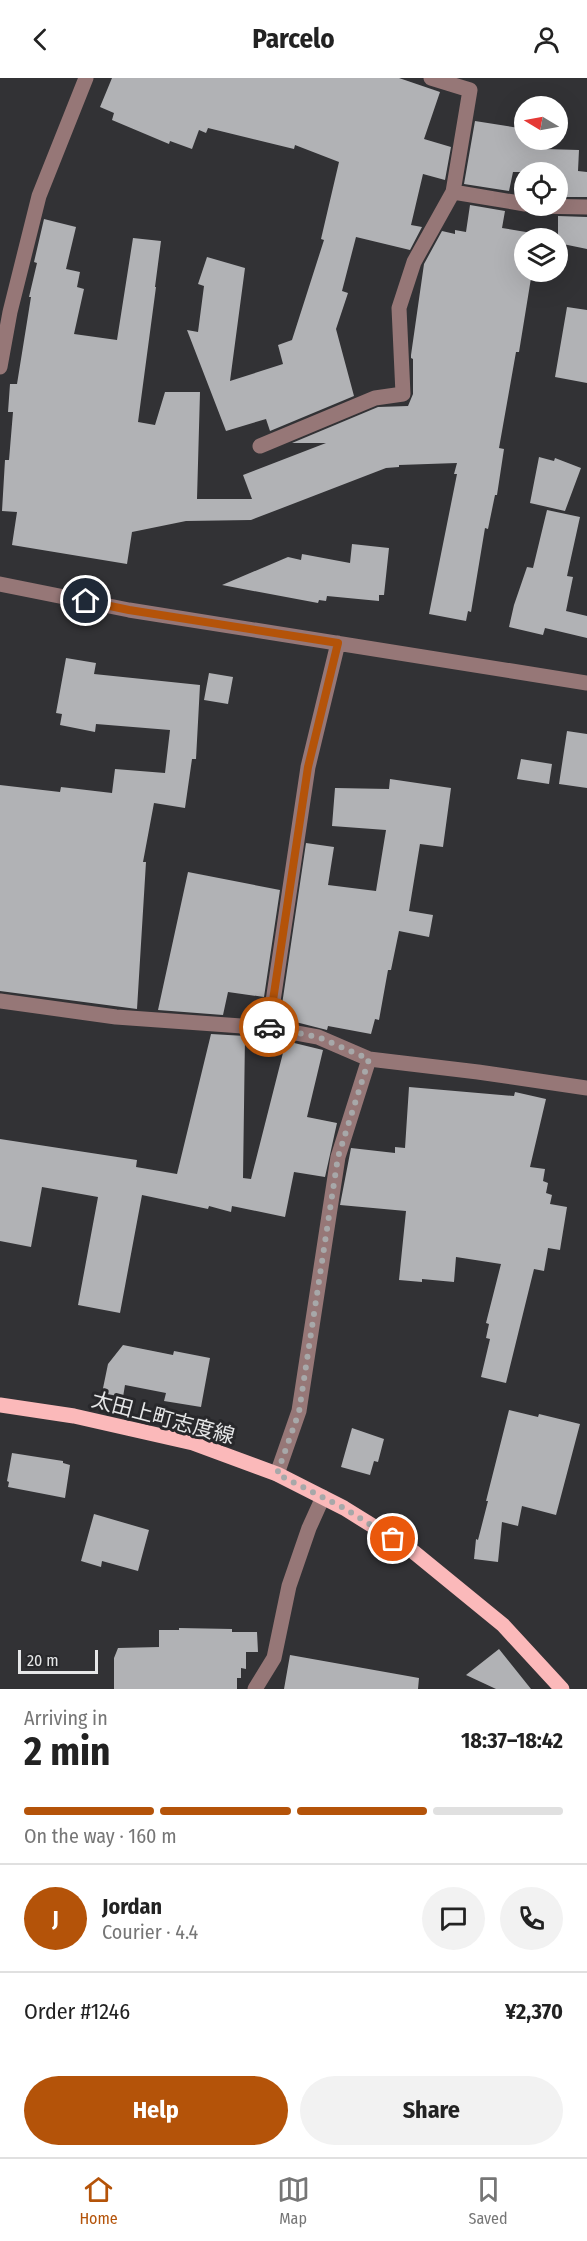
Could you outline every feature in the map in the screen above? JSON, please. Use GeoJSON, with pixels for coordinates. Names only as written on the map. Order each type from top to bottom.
{"type":"FeatureCollection","features":[{"type":"Feature","properties":{"kind":"main road","name":"太田上町志度線"},"geometry":{"type":"LineString","coordinates":[[0,1405],[74,1416],[193,1443],[277,1474],[323,1497],[410,1549],[503,1625],[562,1689]]}},
{"type":"Feature","properties":{"kind":"street"},"geometry":{"type":"LineString","coordinates":[[0,367],[10,312],[39,196],[86,78]]}},
{"type":"Feature","properties":{"kind":"street"},"geometry":{"type":"LineString","coordinates":[[261,446],[375,398],[403,394],[399,308],[414,262],[453,192],[470,90],[431,78]]}},
{"type":"Feature","properties":{"kind":"street"},"geometry":{"type":"LineString","coordinates":[[453,192],[514,202]]}},
{"type":"Feature","properties":{"kind":"street"},"geometry":{"type":"LineString","coordinates":[[568,207],[587,207]]}},
{"type":"Feature","properties":{"kind":"street"},"geometry":{"type":"LineString","coordinates":[[0,584],[129,610],[587,683]]}},
{"type":"Feature","properties":{"kind":"street"},"geometry":{"type":"LineString","coordinates":[[269,1028],[308,767],[338,643]]}},
{"type":"Feature","properties":{"kind":"street"},"geometry":{"type":"LineString","coordinates":[[0,1001],[116,1017],[269,1028],[318,1037],[369,1059],[587,1088]]}},
{"type":"Feature","properties":{"kind":"street"},"geometry":{"type":"LineString","coordinates":[[277,1474],[299,1412],[338,1157],[369,1059]]}},
{"type":"Feature","properties":{"kind":"street"},"geometry":{"type":"LineString","coordinates":[[255,1689],[274,1658],[289,1586],[309,1528],[323,1497]]}},
{"type":"Feature","properties":{"kind":"building"},"geometry":{"type":"Polygon","coordinates":[[[112,78],[399,78],[440,92],[424,139],[451,147],[445,180],[423,174],[411,225],[422,227],[410,250],[356,237],[342,291],[348,293],[336,329],[354,396],[270,431],[266,419],[226,431],[187,330],[198,332],[204,286],[198,284],[207,257],[245,268],[230,381],[283,364],[278,345],[292,340],[324,240],[321,239],[339,162],[295,145],[294,149],[208,128],[206,133],[199,130],[192,149],[170,141],[169,144],[112,120],[114,113],[100,107],[112,78]]]}},
{"type":"Feature","properties":{"kind":"building"},"geometry":{"type":"Polygon","coordinates":[[[475,121],[514,127],[514,150],[579,150],[578,171],[587,172],[587,197],[568,197],[568,162],[514,162],[509,191],[464,184],[475,121]]]}},
{"type":"Feature","properties":{"kind":"building"},"geometry":{"type":"Polygon","coordinates":[[[470,205],[505,211],[502,228],[514,230],[514,282],[530,282],[519,352],[516,352],[499,448],[504,449],[497,495],[495,495],[488,529],[485,528],[471,612],[468,611],[466,621],[429,614],[457,474],[454,474],[457,463],[399,465],[399,467],[386,468],[251,520],[186,521],[132,532],[127,564],[12,545],[17,512],[2,511],[5,460],[9,460],[13,412],[8,412],[10,384],[17,384],[31,297],[29,297],[37,263],[34,262],[44,219],[76,227],[66,269],[80,272],[77,287],[84,289],[74,334],[117,340],[133,238],[161,241],[138,422],[155,425],[165,392],[200,392],[197,499],[252,499],[243,475],[326,443],[292,443],[378,407],[408,406],[413,394],[411,355],[424,264],[442,231],[455,234],[455,230],[466,232],[470,205]]]}},
{"type":"Feature","properties":{"kind":"building"},"geometry":{"type":"Polygon","coordinates":[[[558,216],[587,217],[587,249],[568,245],[568,228],[558,228],[558,216]]]}},
{"type":"Feature","properties":{"kind":"building"},"geometry":{"type":"Polygon","coordinates":[[[567,307],[587,310],[587,383],[555,377],[567,307]]]}},
{"type":"Feature","properties":{"kind":"building"},"geometry":{"type":"Polygon","coordinates":[[[539,457],[554,461],[555,458],[581,468],[565,511],[530,503],[539,457]]]}},
{"type":"Feature","properties":{"kind":"building"},"geometry":{"type":"Polygon","coordinates":[[[547,510],[580,517],[567,576],[573,577],[566,611],[587,616],[587,638],[545,628],[543,635],[509,627],[527,567],[533,568],[547,510]]]}},
{"type":"Feature","properties":{"kind":"building"},"geometry":{"type":"Polygon","coordinates":[[[352,544],[389,548],[384,595],[379,595],[379,601],[327,596],[326,601],[319,600],[318,603],[222,585],[288,557],[301,560],[302,554],[350,563],[352,544]]]}},
{"type":"Feature","properties":{"kind":"building"},"geometry":{"type":"Polygon","coordinates":[[[66,658],[96,663],[94,674],[200,685],[196,759],[192,759],[185,808],[154,803],[143,862],[146,862],[137,1009],[0,991],[0,785],[60,792],[61,787],[112,793],[115,769],[165,773],[170,730],[96,724],[95,732],[60,725],[62,714],[56,713],[66,658]]]}},
{"type":"Feature","properties":{"kind":"building"},"geometry":{"type":"Polygon","coordinates":[[[209,673],[233,677],[228,704],[204,700],[209,673]]]}},
{"type":"Feature","properties":{"kind":"building"},"geometry":{"type":"Polygon","coordinates":[[[567,731],[587,734],[587,788],[559,784],[567,731]]]}},
{"type":"Feature","properties":{"kind":"building"},"geometry":{"type":"Polygon","coordinates":[[[521,759],[552,764],[549,784],[517,779],[521,759]]]}},
{"type":"Feature","properties":{"kind":"building"},"geometry":{"type":"Polygon","coordinates":[[[390,779],[451,788],[443,847],[420,844],[409,911],[433,915],[429,937],[399,931],[391,970],[388,970],[379,1020],[375,1019],[371,1034],[328,1026],[327,1030],[280,1018],[306,843],[334,847],[328,885],[376,891],[386,830],[332,826],[335,788],[389,789],[390,779]]]}},
{"type":"Feature","properties":{"kind":"building"},"geometry":{"type":"Polygon","coordinates":[[[188,872],[280,890],[264,997],[228,992],[223,1015],[158,1010],[188,872]]]}},
{"type":"Feature","properties":{"kind":"building"},"geometry":{"type":"Polygon","coordinates":[[[211,1034],[245,1036],[243,1178],[251,1179],[286,1041],[323,1050],[307,1117],[337,1123],[325,1177],[294,1172],[285,1217],[232,1206],[231,1212],[209,1206],[208,1209],[142,1195],[120,1313],[78,1305],[98,1197],[42,1187],[31,1247],[0,1241],[0,1139],[137,1160],[136,1167],[177,1174],[211,1034]]]}},
{"type":"Feature","properties":{"kind":"building"},"geometry":{"type":"Polygon","coordinates":[[[409,1087],[514,1096],[515,1092],[546,1099],[530,1167],[545,1169],[543,1181],[548,1183],[546,1193],[552,1195],[550,1204],[567,1207],[560,1250],[548,1248],[544,1271],[534,1269],[506,1383],[481,1377],[490,1339],[486,1338],[489,1324],[486,1323],[501,1264],[456,1257],[454,1282],[422,1279],[422,1282],[399,1280],[406,1211],[340,1205],[351,1148],[395,1153],[395,1147],[405,1148],[409,1087]]]}},
{"type":"Feature","properties":{"kind":"building"},"geometry":{"type":"Polygon","coordinates":[[[123,1345],[173,1355],[174,1351],[210,1358],[201,1407],[164,1401],[166,1393],[125,1385],[123,1397],[102,1393],[108,1364],[123,1345]]]}},
{"type":"Feature","properties":{"kind":"building"},"geometry":{"type":"Polygon","coordinates":[[[509,1410],[538,1417],[539,1414],[580,1424],[556,1515],[522,1506],[518,1526],[502,1522],[498,1562],[474,1559],[476,1539],[478,1540],[509,1410]]]}},
{"type":"Feature","properties":{"kind":"building"},"geometry":{"type":"Polygon","coordinates":[[[352,1428],[384,1439],[378,1462],[374,1461],[370,1475],[341,1467],[352,1428]]]}},
{"type":"Feature","properties":{"kind":"building"},"geometry":{"type":"Polygon","coordinates":[[[12,1453],[63,1461],[70,1465],[65,1498],[8,1487],[12,1453]]]}},
{"type":"Feature","properties":{"kind":"building"},"geometry":{"type":"Polygon","coordinates":[[[94,1514],[149,1530],[138,1571],[102,1561],[101,1567],[81,1561],[94,1514]]]}},
{"type":"Feature","properties":{"kind":"building"},"geometry":{"type":"Polygon","coordinates":[[[179,1628],[257,1632],[258,1652],[246,1652],[246,1669],[241,1668],[241,1678],[237,1678],[237,1689],[114,1689],[114,1658],[118,1648],[159,1647],[159,1630],[179,1630],[179,1628]]]}},
{"type":"Feature","properties":{"kind":"building"},"geometry":{"type":"Polygon","coordinates":[[[499,1649],[531,1689],[496,1689],[466,1675],[499,1649]]]}},
{"type":"Feature","properties":{"kind":"building"},"geometry":{"type":"Polygon","coordinates":[[[290,1655],[419,1678],[418,1689],[284,1689],[290,1655]]]}},
{"type":"Feature","properties":{"kind":"way so far"},"geometry":{"type":"LineString","coordinates":[[269,1027],[318,1037],[369,1059],[338,1157],[299,1412],[277,1474],[344,1508],[393,1539]]}},
{"type":"Feature","properties":{"kind":"route"},"geometry":{"type":"LineString","coordinates":[[86,601],[129,610],[338,643],[308,767],[269,1027]]}}]}
